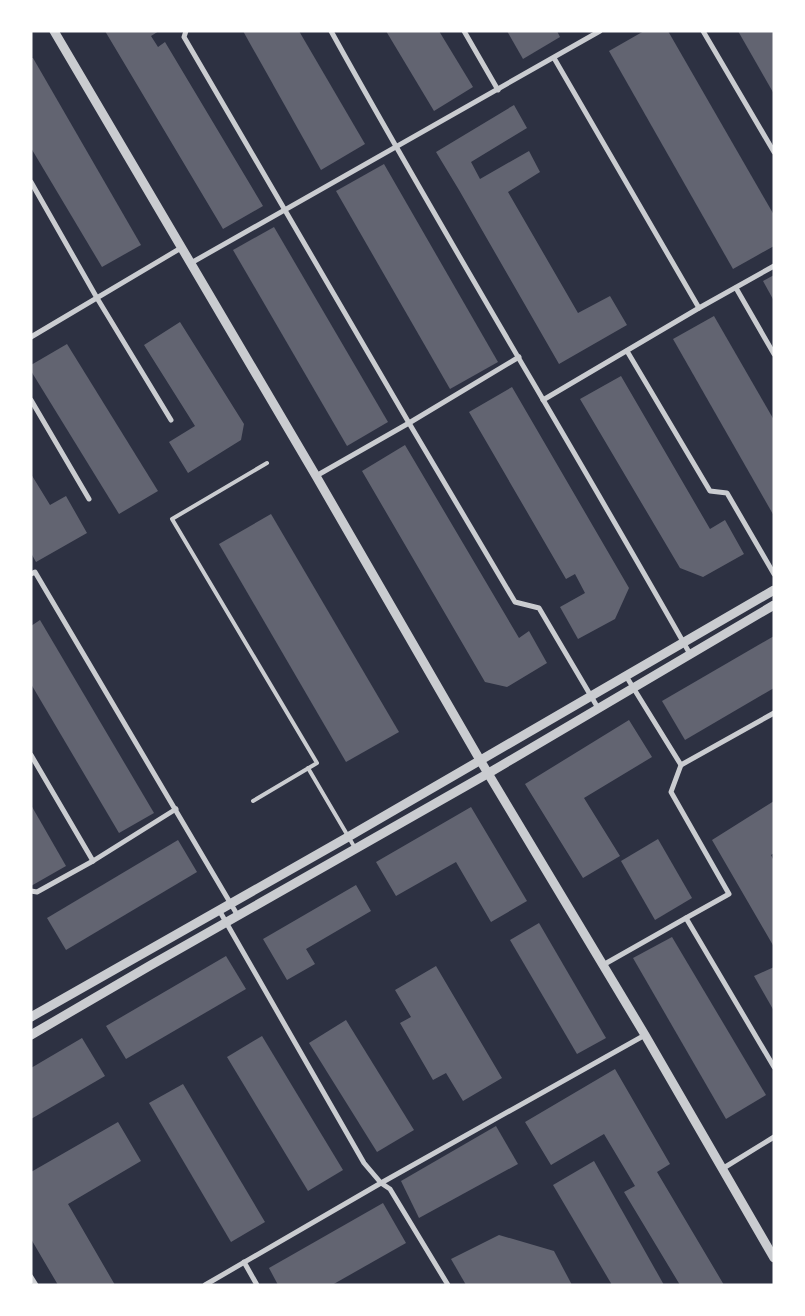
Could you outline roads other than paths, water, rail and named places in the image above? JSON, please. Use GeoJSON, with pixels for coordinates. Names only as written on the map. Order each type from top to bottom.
{"type":"FeatureCollection","features":[{"type":"Feature","properties":{"kind":"street"},"geometry":{"type":"LineString","coordinates":[[54,31],[316,476],[488,774],[603,965],[774,1258]]}},
{"type":"Feature","properties":{"kind":"street"},"geometry":{"type":"LineString","coordinates":[[186,31],[184,37],[515,602],[539,608],[598,708]]}},
{"type":"Feature","properties":{"kind":"street"},"geometry":{"type":"LineString","coordinates":[[331,31],[395,147],[519,357],[690,654]]}},
{"type":"Feature","properties":{"kind":"street"},"geometry":{"type":"LineString","coordinates":[[464,31],[498,90]]}},
{"type":"Feature","properties":{"kind":"street"},"geometry":{"type":"LineString","coordinates":[[191,263],[554,58],[591,34],[600,31]]}},
{"type":"Feature","properties":{"kind":"street"},"geometry":{"type":"LineString","coordinates":[[703,31],[774,152]]}},
{"type":"Feature","properties":{"kind":"street"},"geometry":{"type":"LineString","coordinates":[[554,58],[699,308]]}},
{"type":"Feature","properties":{"kind":"street"},"geometry":{"type":"LineString","coordinates":[[31,182],[97,298],[171,420]]}},
{"type":"Feature","properties":{"kind":"street"},"geometry":{"type":"LineString","coordinates":[[31,337],[181,248]]}},
{"type":"Feature","properties":{"kind":"street"},"geometry":{"type":"LineString","coordinates":[[543,400],[774,266]]}},
{"type":"Feature","properties":{"kind":"street"},"geometry":{"type":"LineString","coordinates":[[736,288],[774,354]]}},
{"type":"Feature","properties":{"kind":"street"},"geometry":{"type":"LineString","coordinates":[[627,351],[710,491],[727,493],[774,574]]}},
{"type":"Feature","properties":{"kind":"street"},"geometry":{"type":"LineString","coordinates":[[316,476],[519,357]]}},
{"type":"Feature","properties":{"kind":"street"},"geometry":{"type":"LineString","coordinates":[[31,400],[89,499]]}},
{"type":"Feature","properties":{"kind":"street"},"geometry":{"type":"LineString","coordinates":[[31,574],[35,572],[238,916]]}},
{"type":"Feature","properties":{"kind":"street"},"geometry":{"type":"LineString","coordinates":[[31,1017],[592,697],[774,590]]}},
{"type":"Feature","properties":{"kind":"street"},"geometry":{"type":"LineString","coordinates":[[31,1035],[488,774],[774,605]]}},
{"type":"Feature","properties":{"kind":"street"},"geometry":{"type":"LineString","coordinates":[[626,676],[681,765]]}},
{"type":"Feature","properties":{"kind":"street"},"geometry":{"type":"LineString","coordinates":[[603,965],[729,894],[670,792],[681,765],[774,713]]}},
{"type":"Feature","properties":{"kind":"street"},"geometry":{"type":"LineString","coordinates":[[31,755],[93,861]]}},
{"type":"Feature","properties":{"kind":"street"},"geometry":{"type":"LineString","coordinates":[[31,891],[37,892],[93,861],[176,810]]}},
{"type":"Feature","properties":{"kind":"street"},"geometry":{"type":"LineString","coordinates":[[219,910],[364,1162],[381,1183],[390,1189],[448,1285]]}},
{"type":"Feature","properties":{"kind":"street"},"geometry":{"type":"LineString","coordinates":[[686,918],[774,1067]]}},
{"type":"Feature","properties":{"kind":"street"},"geometry":{"type":"LineString","coordinates":[[204,1285],[644,1035]]}},
{"type":"Feature","properties":{"kind":"street"},"geometry":{"type":"LineString","coordinates":[[722,1169],[774,1137]]}},
{"type":"Feature","properties":{"kind":"street"},"geometry":{"type":"LineString","coordinates":[[244,1262],[257,1285]]}},
{"type":"Feature","properties":{"kind":"street"},"geometry":{"type":"LineString","coordinates":[[31,1277],[36,1285]]}},
{"type":"Feature","properties":{"kind":"lane"},"geometry":{"type":"LineString","coordinates":[[253,801],[317,763],[172,519],[267,463]]}},
{"type":"Feature","properties":{"kind":"lane"},"geometry":{"type":"LineString","coordinates":[[308,768],[356,850]]}}]}
